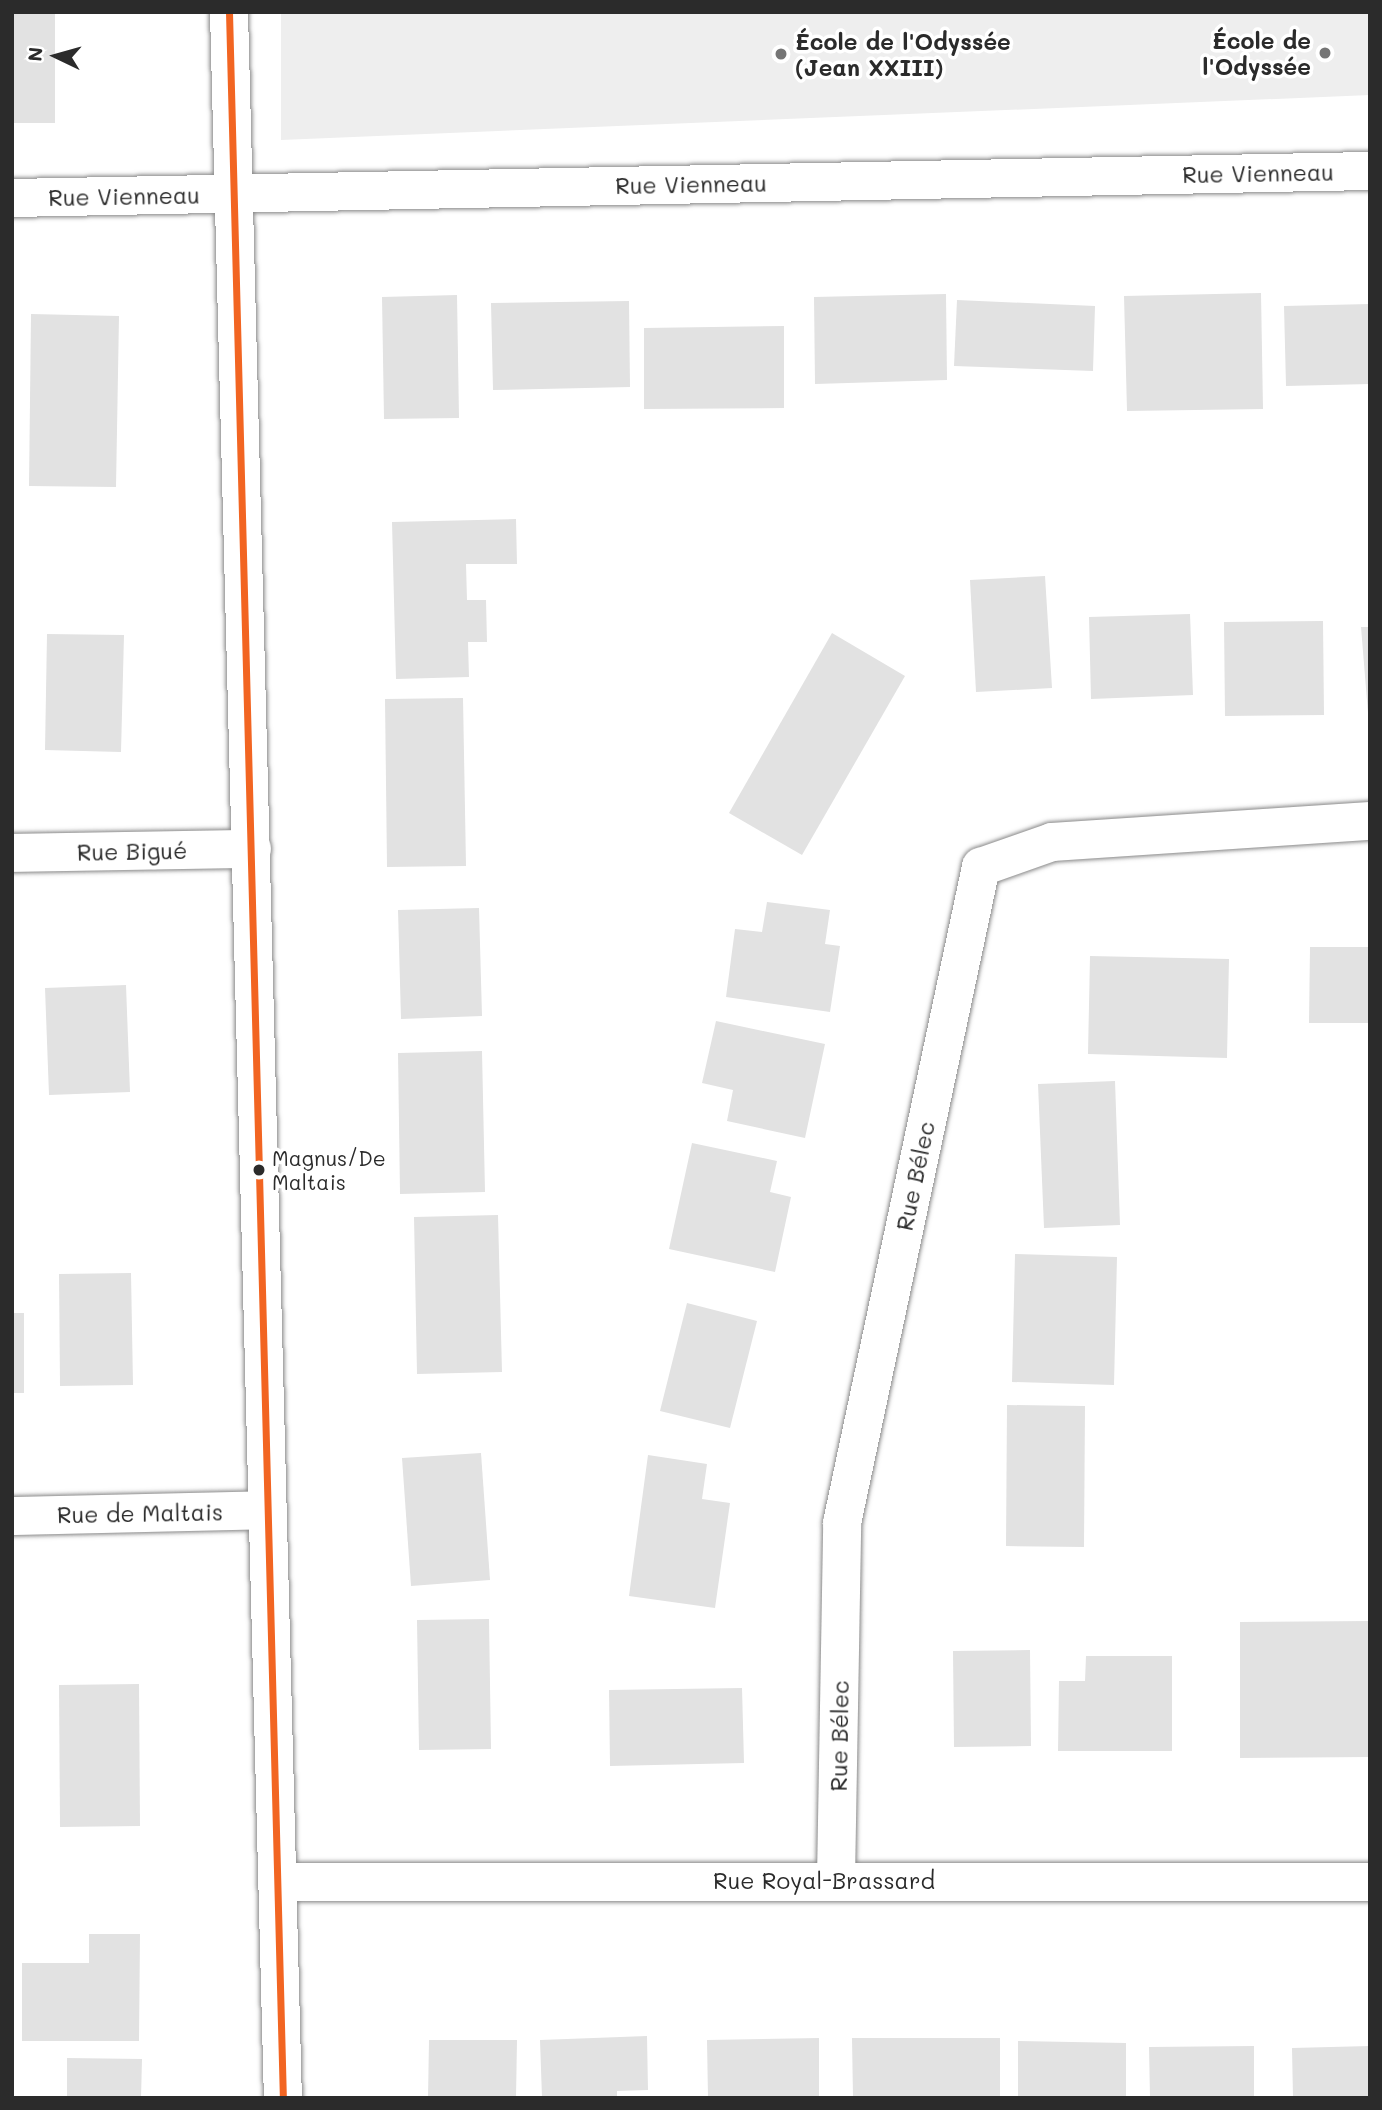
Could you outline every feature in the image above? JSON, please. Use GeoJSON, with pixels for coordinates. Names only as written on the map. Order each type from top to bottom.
{"type":"FeatureCollection","features":[{"type":"Feature","properties":{"kind":"street"},"geometry":{"type":"LineString","coordinates":[[229,12],[283,2098]]}},
{"type":"Feature","properties":{"kind":"street","name":"Rue Vienneau"},"geometry":{"type":"LineString","coordinates":[[12,198],[1370,171]]}},
{"type":"Feature","properties":{"kind":"street","name":"Rue Bélec"},"geometry":{"type":"LineString","coordinates":[[836,1879],[842,1523],[981,867],[1052,842],[1370,821]]}},
{"type":"Feature","properties":{"kind":"street","name":"Rue Bigué"},"geometry":{"type":"LineString","coordinates":[[12,853],[252,849]]}},
{"type":"Feature","properties":{"kind":"street","name":"Rue de Maltais"},"geometry":{"type":"LineString","coordinates":[[12,1516],[268,1510]]}},
{"type":"Feature","properties":{"kind":"street","name":"Rue Royal-Brassard"},"geometry":{"type":"LineString","coordinates":[[278,1882],[836,1879],[1370,1882]]}},
{"type":"Feature","properties":{"kind":"shaded area","name":"École de l'Odyssée (Jean XXIII)"},"geometry":{"type":"Polygon","coordinates":[[[281,12],[1370,12],[1370,95],[281,140],[281,12]]]}},
{"type":"Feature","properties":{"kind":"building"},"geometry":{"type":"Polygon","coordinates":[[[12,12],[55,12],[55,123],[12,123],[12,12]]]}},
{"type":"Feature","properties":{"kind":"building"},"geometry":{"type":"Polygon","coordinates":[[[1261,293],[1263,409],[1127,411],[1124,296],[1261,293]]]}},
{"type":"Feature","properties":{"kind":"building"},"geometry":{"type":"Polygon","coordinates":[[[946,294],[947,380],[815,384],[814,297],[946,294]]]}},
{"type":"Feature","properties":{"kind":"building"},"geometry":{"type":"Polygon","coordinates":[[[457,295],[459,418],[384,419],[382,297],[457,295]]]}},
{"type":"Feature","properties":{"kind":"building"},"geometry":{"type":"Polygon","coordinates":[[[957,300],[1095,306],[1093,371],[954,366],[957,300]]]}},
{"type":"Feature","properties":{"kind":"building"},"geometry":{"type":"Polygon","coordinates":[[[629,301],[630,387],[493,390],[491,303],[629,301]]]}},
{"type":"Feature","properties":{"kind":"building"},"geometry":{"type":"Polygon","coordinates":[[[1370,304],[1370,384],[1286,386],[1284,306],[1370,304]]]}},
{"type":"Feature","properties":{"kind":"building"},"geometry":{"type":"Polygon","coordinates":[[[31,314],[119,316],[116,487],[29,486],[31,314]]]}},
{"type":"Feature","properties":{"kind":"building"},"geometry":{"type":"Polygon","coordinates":[[[784,326],[784,408],[644,409],[644,328],[784,326]]]}},
{"type":"Feature","properties":{"kind":"building"},"geometry":{"type":"Polygon","coordinates":[[[516,519],[517,564],[466,564],[467,600],[486,600],[487,642],[468,642],[469,677],[396,679],[392,522],[516,519]]]}},
{"type":"Feature","properties":{"kind":"building"},"geometry":{"type":"Polygon","coordinates":[[[1045,576],[1052,688],[976,692],[970,580],[1045,576]]]}},
{"type":"Feature","properties":{"kind":"building"},"geometry":{"type":"Polygon","coordinates":[[[1190,614],[1193,695],[1091,699],[1089,617],[1190,614]]]}},
{"type":"Feature","properties":{"kind":"building"},"geometry":{"type":"Polygon","coordinates":[[[1323,621],[1324,715],[1225,716],[1224,622],[1323,621]]]}},
{"type":"Feature","properties":{"kind":"building"},"geometry":{"type":"Polygon","coordinates":[[[1361,627],[1370,627],[1370,713],[1368,713],[1361,627]]]}},
{"type":"Feature","properties":{"kind":"building"},"geometry":{"type":"Polygon","coordinates":[[[832,633],[905,676],[802,855],[729,813],[832,633]]]}},
{"type":"Feature","properties":{"kind":"building"},"geometry":{"type":"Polygon","coordinates":[[[47,634],[124,635],[121,752],[45,750],[47,634]]]}},
{"type":"Feature","properties":{"kind":"building"},"geometry":{"type":"Polygon","coordinates":[[[463,698],[466,866],[387,867],[385,699],[463,698]]]}},
{"type":"Feature","properties":{"kind":"building"},"geometry":{"type":"Polygon","coordinates":[[[767,902],[830,910],[825,944],[840,946],[830,1012],[726,997],[735,929],[762,932],[767,902]]]}},
{"type":"Feature","properties":{"kind":"building"},"geometry":{"type":"Polygon","coordinates":[[[479,908],[482,1016],[401,1019],[398,910],[479,908]]]}},
{"type":"Feature","properties":{"kind":"building"},"geometry":{"type":"Polygon","coordinates":[[[1310,947],[1370,947],[1370,1023],[1309,1023],[1310,947]]]}},
{"type":"Feature","properties":{"kind":"building"},"geometry":{"type":"Polygon","coordinates":[[[1090,956],[1229,959],[1227,1058],[1088,1054],[1090,956]]]}},
{"type":"Feature","properties":{"kind":"building"},"geometry":{"type":"Polygon","coordinates":[[[126,985],[130,1092],[49,1095],[45,988],[126,985]]]}},
{"type":"Feature","properties":{"kind":"building"},"geometry":{"type":"Polygon","coordinates":[[[716,1021],[825,1044],[805,1138],[727,1121],[733,1090],[702,1083],[716,1021]]]}},
{"type":"Feature","properties":{"kind":"building"},"geometry":{"type":"Polygon","coordinates":[[[482,1051],[485,1192],[400,1194],[398,1053],[482,1051]]]}},
{"type":"Feature","properties":{"kind":"building"},"geometry":{"type":"Polygon","coordinates":[[[1115,1081],[1120,1225],[1044,1228],[1038,1084],[1115,1081]]]}},
{"type":"Feature","properties":{"kind":"building"},"geometry":{"type":"Polygon","coordinates":[[[692,1143],[777,1161],[770,1192],[791,1197],[775,1272],[669,1249],[692,1143]]]}},
{"type":"Feature","properties":{"kind":"building"},"geometry":{"type":"Polygon","coordinates":[[[498,1215],[502,1372],[417,1374],[414,1217],[498,1215]]]}},
{"type":"Feature","properties":{"kind":"building"},"geometry":{"type":"Polygon","coordinates":[[[1015,1254],[1117,1257],[1114,1385],[1012,1382],[1015,1254]]]}},
{"type":"Feature","properties":{"kind":"building"},"geometry":{"type":"Polygon","coordinates":[[[131,1273],[133,1385],[60,1386],[59,1274],[131,1273]]]}},
{"type":"Feature","properties":{"kind":"building"},"geometry":{"type":"Polygon","coordinates":[[[687,1303],[757,1321],[730,1428],[660,1411],[687,1303]]]}},
{"type":"Feature","properties":{"kind":"building"},"geometry":{"type":"Polygon","coordinates":[[[12,1313],[24,1313],[24,1393],[12,1393],[12,1313]]]}},
{"type":"Feature","properties":{"kind":"building"},"geometry":{"type":"Polygon","coordinates":[[[1007,1405],[1085,1406],[1084,1547],[1006,1546],[1007,1405]]]}},
{"type":"Feature","properties":{"kind":"building"},"geometry":{"type":"Polygon","coordinates":[[[481,1453],[490,1580],[411,1586],[402,1458],[481,1453]]]}},
{"type":"Feature","properties":{"kind":"building"},"geometry":{"type":"Polygon","coordinates":[[[648,1455],[707,1464],[702,1499],[730,1503],[715,1608],[629,1596],[648,1455]]]}},
{"type":"Feature","properties":{"kind":"building"},"geometry":{"type":"Polygon","coordinates":[[[489,1619],[491,1749],[419,1750],[417,1620],[489,1619]]]}},
{"type":"Feature","properties":{"kind":"building"},"geometry":{"type":"Polygon","coordinates":[[[1370,1621],[1370,1757],[1240,1758],[1240,1622],[1370,1621]]]}},
{"type":"Feature","properties":{"kind":"building"},"geometry":{"type":"Polygon","coordinates":[[[1030,1650],[1031,1746],[954,1747],[953,1651],[1030,1650]]]}},
{"type":"Feature","properties":{"kind":"building"},"geometry":{"type":"Polygon","coordinates":[[[1086,1656],[1172,1656],[1172,1751],[1058,1751],[1059,1681],[1085,1681],[1086,1656]]]}},
{"type":"Feature","properties":{"kind":"building"},"geometry":{"type":"Polygon","coordinates":[[[139,1684],[140,1826],[60,1827],[59,1685],[139,1684]]]}},
{"type":"Feature","properties":{"kind":"building"},"geometry":{"type":"Polygon","coordinates":[[[742,1688],[744,1763],[610,1766],[609,1690],[742,1688]]]}},
{"type":"Feature","properties":{"kind":"building"},"geometry":{"type":"Polygon","coordinates":[[[89,1934],[140,1934],[139,2041],[22,2041],[22,1963],[89,1963],[89,1934]]]}},
{"type":"Feature","properties":{"kind":"building"},"geometry":{"type":"Polygon","coordinates":[[[647,2036],[648,2090],[617,2091],[617,2098],[542,2098],[540,2040],[647,2036]]]}},
{"type":"Feature","properties":{"kind":"building"},"geometry":{"type":"Polygon","coordinates":[[[819,2038],[819,2098],[708,2098],[707,2040],[819,2038]]]}},
{"type":"Feature","properties":{"kind":"building"},"geometry":{"type":"Polygon","coordinates":[[[852,2038],[1000,2038],[1000,2098],[853,2098],[852,2038]]]}},
{"type":"Feature","properties":{"kind":"building"},"geometry":{"type":"Polygon","coordinates":[[[429,2040],[517,2040],[516,2098],[428,2098],[429,2040]]]}},
{"type":"Feature","properties":{"kind":"building"},"geometry":{"type":"Polygon","coordinates":[[[1018,2041],[1126,2043],[1126,2098],[1018,2098],[1018,2041]]]}},
{"type":"Feature","properties":{"kind":"building"},"geometry":{"type":"Polygon","coordinates":[[[1254,2046],[1254,2098],[1150,2098],[1149,2047],[1254,2046]]]}},
{"type":"Feature","properties":{"kind":"building"},"geometry":{"type":"Polygon","coordinates":[[[1370,2046],[1370,2098],[1293,2098],[1292,2048],[1370,2046]]]}},
{"type":"Feature","properties":{"kind":"building"},"geometry":{"type":"Polygon","coordinates":[[[67,2058],[142,2059],[141,2098],[67,2098],[67,2058]]]}},
{"type":"Feature","properties":{"kind":"transit line"},"geometry":{"type":"LineString","coordinates":[[229,12],[283,2098]]}},
{"type":"Feature","properties":{"kind":"place","name":"École de l'Odyssée"},"geometry":{"type":"Point","coordinates":[1325,53]}},
{"type":"Feature","properties":{"kind":"place","name":"École de l'Odyssée (Jean XXIII)"},"geometry":{"type":"Point","coordinates":[781,54]}},
{"type":"Feature","properties":{"kind":"place","name":"Magnus/De Maltais"},"geometry":{"type":"Point","coordinates":[259,1170]}}]}
